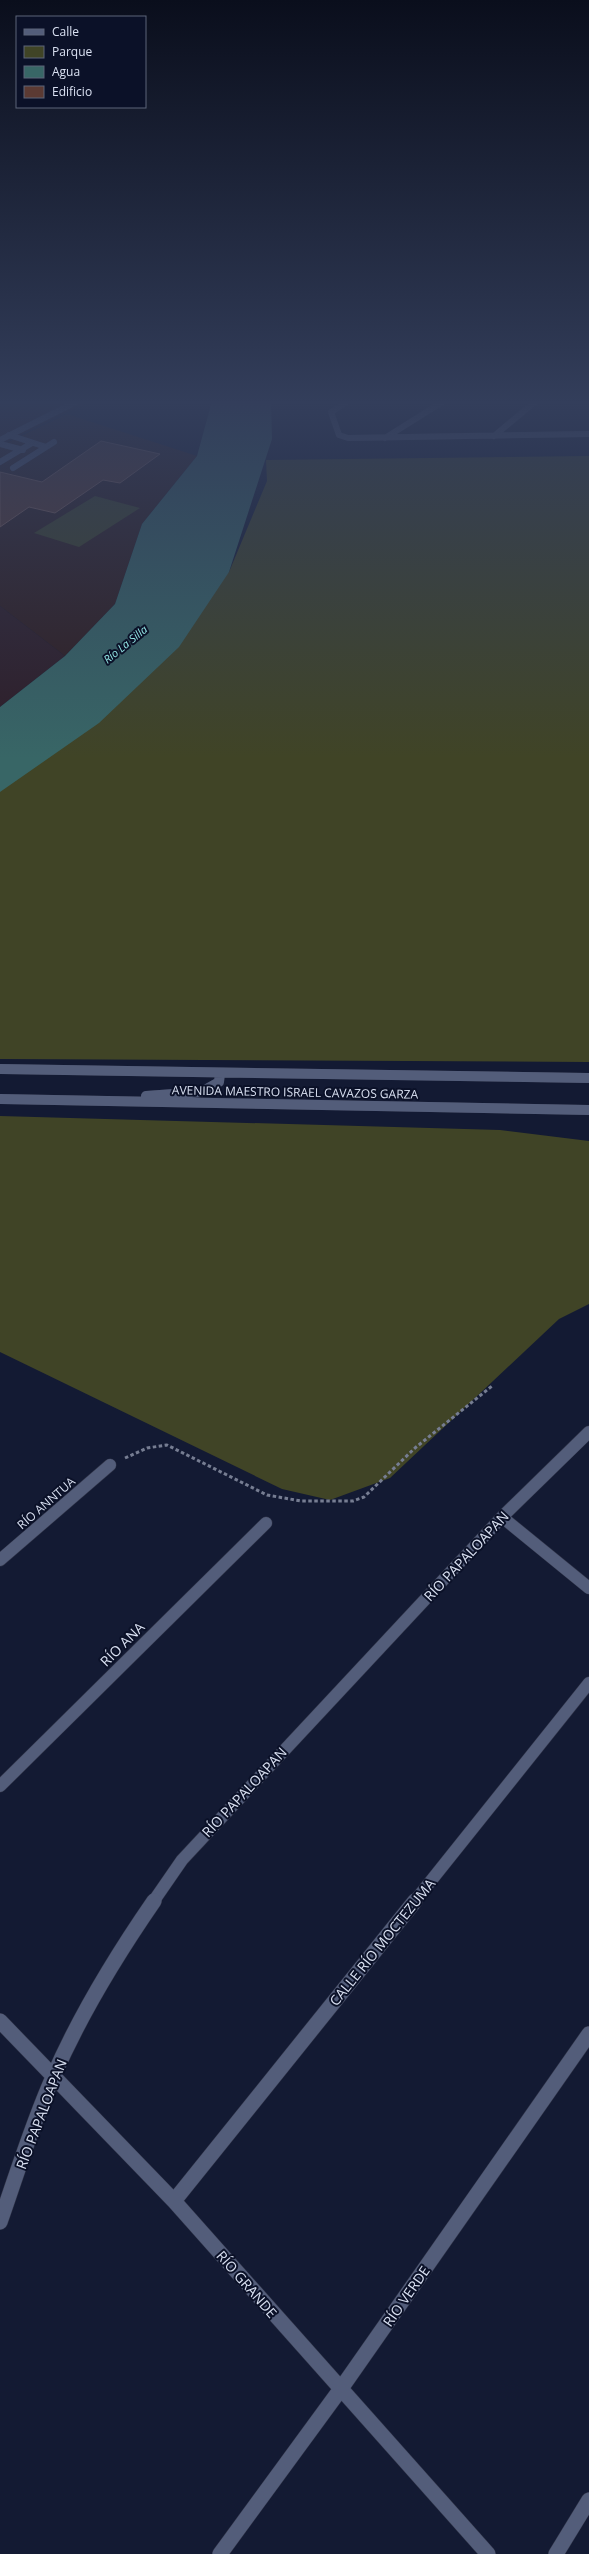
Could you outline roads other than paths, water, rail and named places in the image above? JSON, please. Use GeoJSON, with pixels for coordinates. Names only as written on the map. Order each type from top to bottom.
{"type":"FeatureCollection","features":[{"type":"Feature","properties":{"kind":"street","name":"AVENIDA MAESTRO ISRAEL CAVAZOS GARZA"},"geometry":{"type":"LineString","coordinates":[[0,1069],[589,1078]]}},
{"type":"Feature","properties":{"kind":"street"},"geometry":{"type":"LineString","coordinates":[[133,1101],[152,1095],[201,1092],[219,1082],[220,1073]]}},
{"type":"Feature","properties":{"kind":"street","name":"AVENIDA MAESTRO ISRAEL CAVAZOS GARZA"},"geometry":{"type":"LineString","coordinates":[[0,1098],[589,1110]]}},
{"type":"Feature","properties":{"kind":"street","name":"RÍO PAPALOAPAN"},"geometry":{"type":"LineString","coordinates":[[0,2222],[53,2076],[92,1999],[137,1922],[182,1860],[502,1517],[589,1432]]}},
{"type":"Feature","properties":{"kind":"street","name":"RÍO ANNTUA"},"geometry":{"type":"LineString","coordinates":[[0,1560],[110,1465]]}},
{"type":"Feature","properties":{"kind":"street"},"geometry":{"type":"LineString","coordinates":[[502,1517],[589,1588]]}},
{"type":"Feature","properties":{"kind":"street","name":"RÍO ANA"},"geometry":{"type":"LineString","coordinates":[[0,1786],[266,1523]]}},
{"type":"Feature","properties":{"kind":"street","name":"CALLE RÍO MOCTEZUMA"},"geometry":{"type":"LineString","coordinates":[[174,2202],[589,1683]]}},
{"type":"Feature","properties":{"kind":"street","name":"RÍO GRANDE"},"geometry":{"type":"LineString","coordinates":[[0,2021],[174,2202],[340,2390],[488,2554]]}},
{"type":"Feature","properties":{"kind":"street","name":"RÍO VERDE"},"geometry":{"type":"LineString","coordinates":[[220,2554],[340,2390],[589,2034]]}},
{"type":"Feature","properties":{"kind":"street"},"geometry":{"type":"LineString","coordinates":[[556,2554],[589,2500]]}},
{"type":"Feature","properties":{"kind":"water","name":"Río La Silla"},"geometry":{"type":"Polygon","coordinates":[[[145,520],[246,520],[229,572],[179,647],[99,723],[0,792],[0,707],[65,656],[115,604],[142,524],[145,520]]]}}]}
